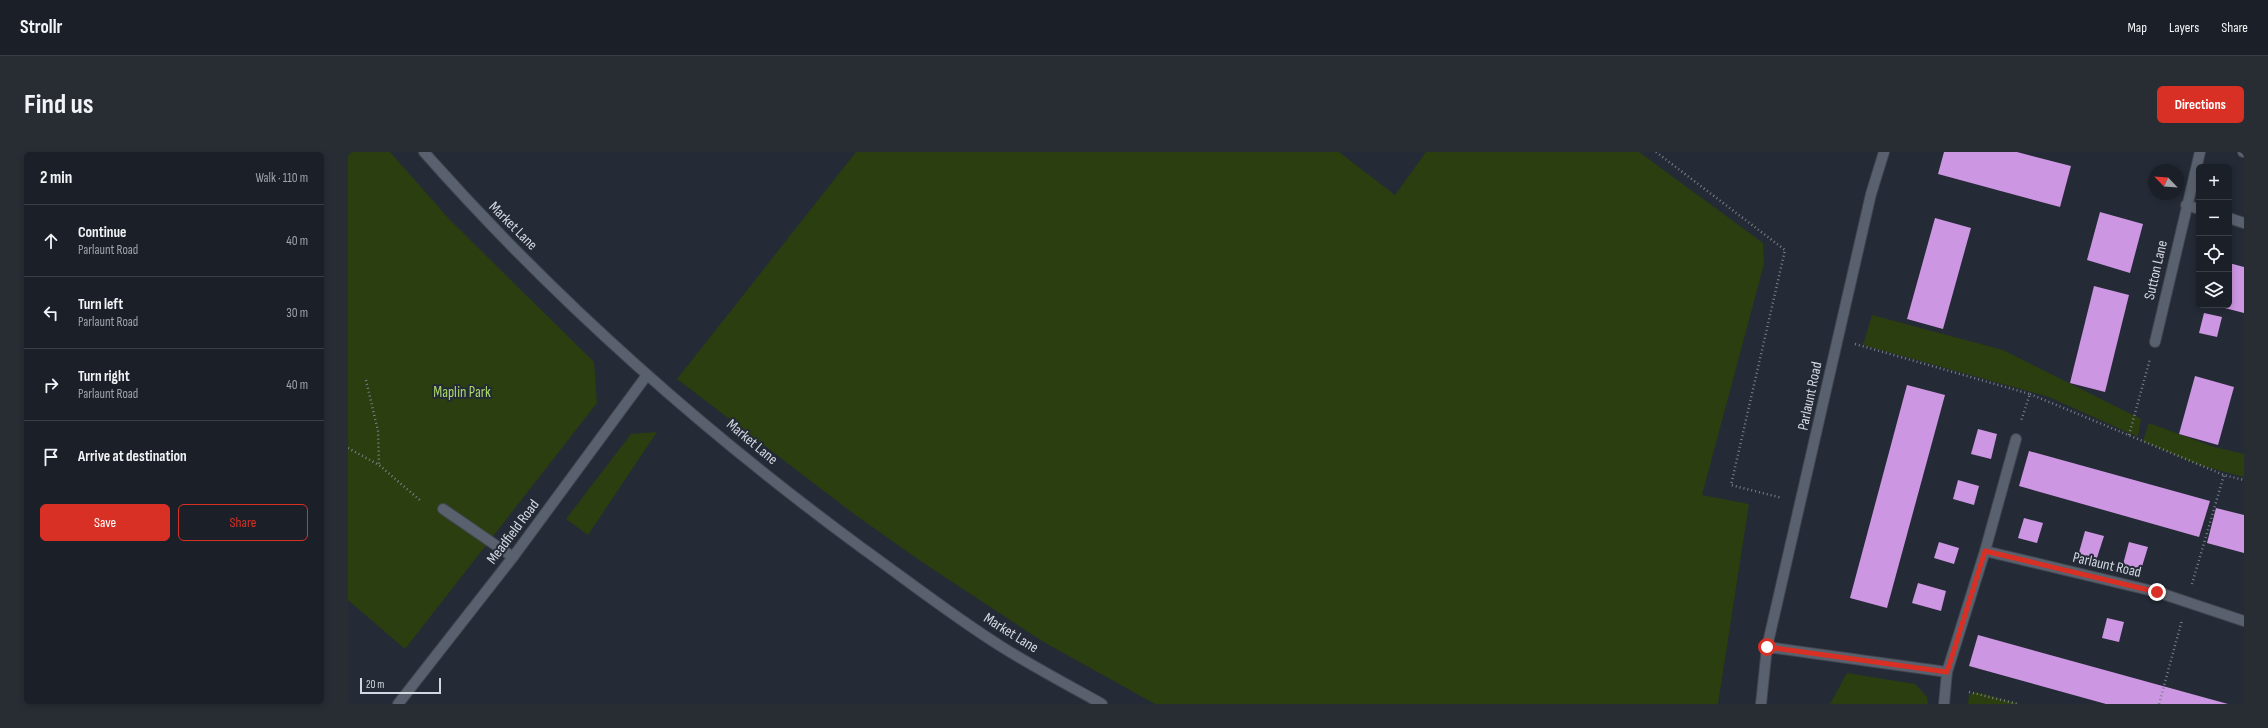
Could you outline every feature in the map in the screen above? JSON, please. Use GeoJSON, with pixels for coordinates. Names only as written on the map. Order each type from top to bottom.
{"type":"FeatureCollection","features":[{"type":"Feature","properties":{"kind":"street","name":"Market Lane"},"geometry":{"type":"LineString","coordinates":[[424,152],[477,212],[570,303],[647,375],[797,500],[911,584],[1001,646],[1102,704]]}},
{"type":"Feature","properties":{"kind":"street","name":"Parlaunt Road"},"geometry":{"type":"LineString","coordinates":[[1761,704],[1767,647],[1802,504],[1871,194],[1884,152]]}},
{"type":"Feature","properties":{"kind":"street","name":"Sutton Lane"},"geometry":{"type":"LineString","coordinates":[[2155,342],[2186,205],[2200,152]]}},
{"type":"Feature","properties":{"kind":"street"},"geometry":{"type":"LineString","coordinates":[[2186,205],[2196,208]]}},
{"type":"Feature","properties":{"kind":"street"},"geometry":{"type":"LineString","coordinates":[[2232,219],[2244,223]]}},
{"type":"Feature","properties":{"kind":"street","name":"Meadfield Road"},"geometry":{"type":"LineString","coordinates":[[398,704],[513,557],[647,375]]}},
{"type":"Feature","properties":{"kind":"street"},"geometry":{"type":"LineString","coordinates":[[1944,704],[1947,672],[1985,551],[2016,439]]}},
{"type":"Feature","properties":{"kind":"street"},"geometry":{"type":"LineString","coordinates":[[443,509],[513,557]]}},
{"type":"Feature","properties":{"kind":"street","name":"Parlaunt Road"},"geometry":{"type":"LineString","coordinates":[[1985,551],[2157,592],[2244,620]]}},
{"type":"Feature","properties":{"kind":"street"},"geometry":{"type":"LineString","coordinates":[[1767,647],[1947,672]]}},
{"type":"Feature","properties":{"kind":"path"},"geometry":{"type":"LineString","coordinates":[[1656,152],[1785,250],[1731,485],[1802,504]]}},
{"type":"Feature","properties":{"kind":"path"},"geometry":{"type":"LineString","coordinates":[[1838,339],[2030,394],[2224,475],[2244,480]]}},
{"type":"Feature","properties":{"kind":"path"},"geometry":{"type":"LineString","coordinates":[[2129,435],[2155,342]]}},
{"type":"Feature","properties":{"kind":"path"},"geometry":{"type":"LineString","coordinates":[[366,380],[378,431],[379,466]]}},
{"type":"Feature","properties":{"kind":"path"},"geometry":{"type":"LineString","coordinates":[[2016,439],[2030,394]]}},
{"type":"Feature","properties":{"kind":"path"},"geometry":{"type":"LineString","coordinates":[[348,448],[379,466],[421,501]]}},
{"type":"Feature","properties":{"kind":"path"},"geometry":{"type":"LineString","coordinates":[[2159,704],[2224,475]]}},
{"type":"Feature","properties":{"kind":"path"},"geometry":{"type":"LineString","coordinates":[[1969,692],[2018,704]]}},
{"type":"Feature","properties":{"kind":"green space","name":"Maplin Park"},"geometry":{"type":"Polygon","coordinates":[[[348,152],[390,152],[450,220],[594,362],[597,403],[405,649],[348,600],[348,152]]]}},
{"type":"Feature","properties":{"kind":"green space"},"geometry":{"type":"Polygon","coordinates":[[[856,152],[1339,152],[1395,195],[1426,152],[1639,152],[1763,243],[1764,264],[1702,495],[1749,504],[1718,704],[1155,704],[1042,641],[922,562],[854,514],[677,379],[856,152]]]}},
{"type":"Feature","properties":{"kind":"green space"},"geometry":{"type":"Polygon","coordinates":[[[1872,315],[2003,350],[2141,419],[2138,437],[2049,397],[1863,345],[1872,315]]]}},
{"type":"Feature","properties":{"kind":"green space"},"geometry":{"type":"Polygon","coordinates":[[[2149,423],[2214,447],[2244,454],[2244,477],[2199,465],[2143,441],[2149,423]]]}},
{"type":"Feature","properties":{"kind":"green space"},"geometry":{"type":"Polygon","coordinates":[[[657,432],[588,535],[566,519],[631,434],[657,432]]]}},
{"type":"Feature","properties":{"kind":"green space"},"geometry":{"type":"Polygon","coordinates":[[[1847,673],[1915,684],[1927,697],[1928,704],[1830,704],[1847,673]]]}},
{"type":"Feature","properties":{"kind":"green space"},"geometry":{"type":"Polygon","coordinates":[[[1976,692],[2020,704],[1968,704],[1969,695],[1976,692]]]}},
{"type":"Feature","properties":{"kind":"building"},"geometry":{"type":"Polygon","coordinates":[[[1944,152],[2017,152],[2071,166],[2060,207],[1938,174],[1944,152]]]}},
{"type":"Feature","properties":{"kind":"building"},"geometry":{"type":"Polygon","coordinates":[[[2100,212],[2143,224],[2130,273],[2087,260],[2100,212]]]}},
{"type":"Feature","properties":{"kind":"building"},"geometry":{"type":"Polygon","coordinates":[[[1935,218],[1971,228],[1943,329],[1907,319],[1935,218]]]}},
{"type":"Feature","properties":{"kind":"building"},"geometry":{"type":"Polygon","coordinates":[[[2232,264],[2244,267],[2244,313],[2225,308],[2232,308],[2232,264]]]}},
{"type":"Feature","properties":{"kind":"building"},"geometry":{"type":"Polygon","coordinates":[[[2094,286],[2129,295],[2105,392],[2070,383],[2094,286]]]}},
{"type":"Feature","properties":{"kind":"building"},"geometry":{"type":"Polygon","coordinates":[[[2204,313],[2222,317],[2217,337],[2199,333],[2204,313]]]}},
{"type":"Feature","properties":{"kind":"building"},"geometry":{"type":"Polygon","coordinates":[[[2195,376],[2234,387],[2218,445],[2179,434],[2195,376]]]}},
{"type":"Feature","properties":{"kind":"building"},"geometry":{"type":"Polygon","coordinates":[[[1907,385],[1945,395],[1887,608],[1850,598],[1907,385]]]}},
{"type":"Feature","properties":{"kind":"building"},"geometry":{"type":"Polygon","coordinates":[[[1978,429],[1997,434],[1991,459],[1971,454],[1978,429]]]}},
{"type":"Feature","properties":{"kind":"building"},"geometry":{"type":"Polygon","coordinates":[[[2029,451],[2210,501],[2199,537],[2019,486],[2029,451]]]}},
{"type":"Feature","properties":{"kind":"building"},"geometry":{"type":"Polygon","coordinates":[[[1958,480],[1979,486],[1974,505],[1953,499],[1958,480]]]}},
{"type":"Feature","properties":{"kind":"building"},"geometry":{"type":"Polygon","coordinates":[[[2216,508],[2244,515],[2244,553],[2207,543],[2216,508]]]}},
{"type":"Feature","properties":{"kind":"building"},"geometry":{"type":"Polygon","coordinates":[[[2024,518],[2043,523],[2037,543],[2018,538],[2024,518]]]}},
{"type":"Feature","properties":{"kind":"building"},"geometry":{"type":"Polygon","coordinates":[[[2085,531],[2104,536],[2096,561],[2078,556],[2085,531]]]}},
{"type":"Feature","properties":{"kind":"building"},"geometry":{"type":"Polygon","coordinates":[[[1939,542],[1959,548],[1954,564],[1934,558],[1939,542]]]}},
{"type":"Feature","properties":{"kind":"building"},"geometry":{"type":"Polygon","coordinates":[[[2129,542],[2148,547],[2140,573],[2122,568],[2129,542]]]}},
{"type":"Feature","properties":{"kind":"building"},"geometry":{"type":"Polygon","coordinates":[[[1918,583],[1946,591],[1941,611],[1912,603],[1918,583]]]}},
{"type":"Feature","properties":{"kind":"building"},"geometry":{"type":"Polygon","coordinates":[[[2107,618],[2124,622],[2119,642],[2102,638],[2107,618]]]}},
{"type":"Feature","properties":{"kind":"building"},"geometry":{"type":"Polygon","coordinates":[[[1978,635],[2228,704],[2106,704],[1969,666],[1978,635]]]}},
{"type":"Feature","properties":{"kind":"route"},"geometry":{"type":"LineString","coordinates":[[1767,647],[1947,672],[1985,551],[2157,592]]}}]}
